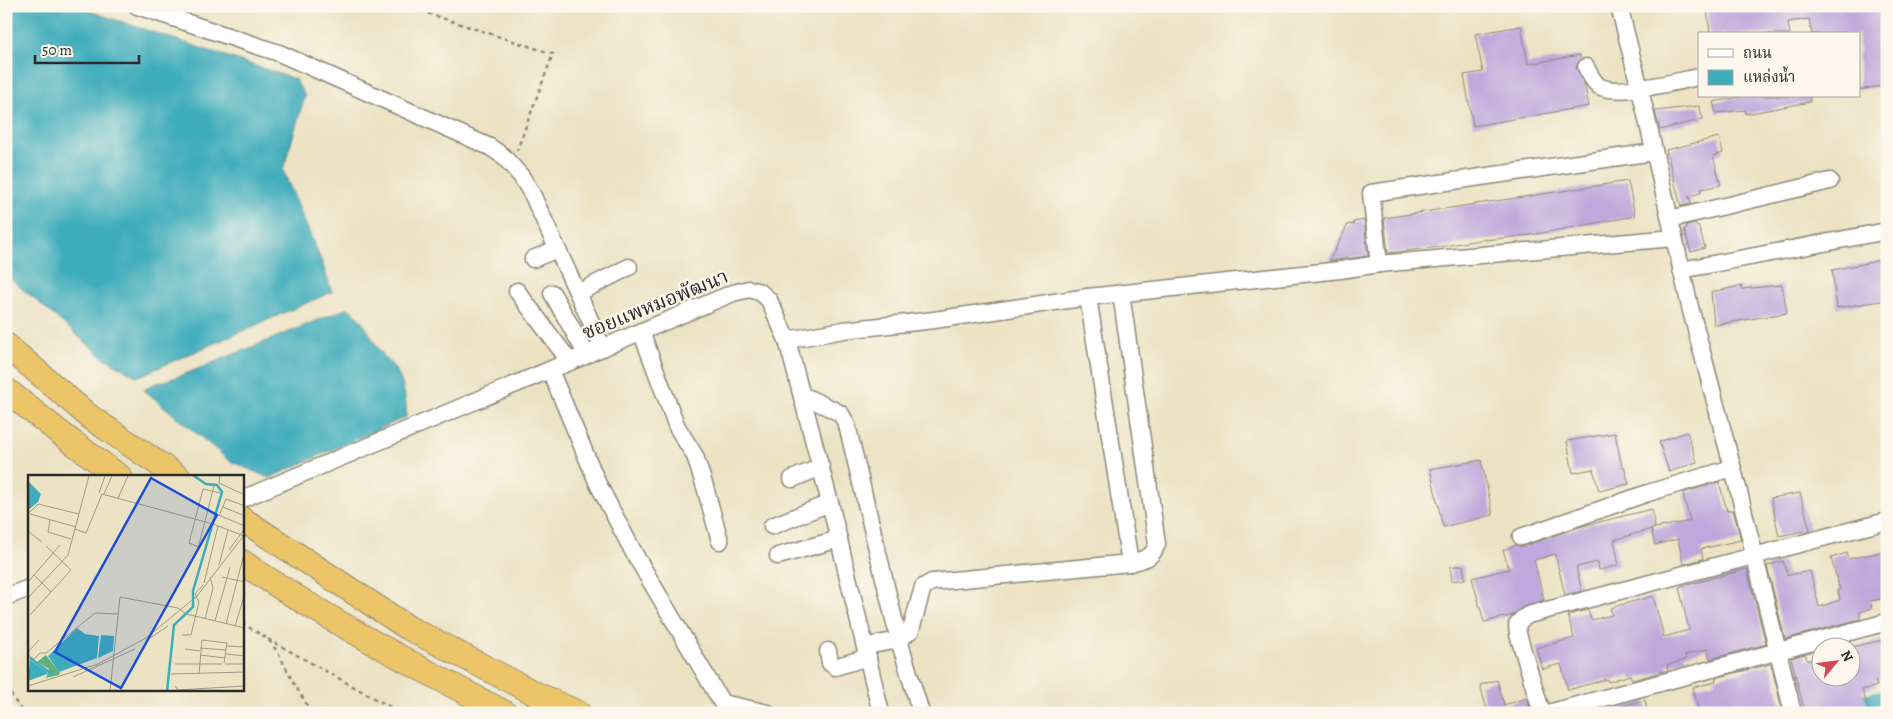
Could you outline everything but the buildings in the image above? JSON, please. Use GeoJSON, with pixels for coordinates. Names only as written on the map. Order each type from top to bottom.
{"type":"FeatureCollection","features":[{"type":"Feature","properties":{"kind":"highway"},"geometry":{"type":"LineString","coordinates":[[6,345],[90,417],[177,475]]}},
{"type":"Feature","properties":{"kind":"highway"},"geometry":{"type":"LineString","coordinates":[[6,390],[64,436],[119,475]]}},
{"type":"Feature","properties":{"kind":"highway"},"geometry":{"type":"LineString","coordinates":[[244,520],[407,627],[536,694],[578,713]]}},
{"type":"Feature","properties":{"kind":"highway"},"geometry":{"type":"LineString","coordinates":[[244,563],[286,592],[378,646],[505,713]]}},
{"type":"Feature","properties":{"kind":"street"},"geometry":{"type":"LineString","coordinates":[[137,6],[279,53],[490,147],[503,156],[521,176],[532,194],[603,348]]}},
{"type":"Feature","properties":{"kind":"street"},"geometry":{"type":"LineString","coordinates":[[1619,6],[1681,270],[1755,556],[1791,706]]}},
{"type":"Feature","properties":{"kind":"street"},"geometry":{"type":"LineString","coordinates":[[1586,67],[1599,86],[1607,88],[1640,89],[1698,77]]}},
{"type":"Feature","properties":{"kind":"street"},"geometry":{"type":"LineString","coordinates":[[1380,264],[1371,194],[1654,152]]}},
{"type":"Feature","properties":{"kind":"street"},"geometry":{"type":"LineString","coordinates":[[1670,219],[1830,181]]}},
{"type":"Feature","properties":{"kind":"street"},"geometry":{"type":"LineString","coordinates":[[1681,270],[1887,231]]}},
{"type":"Feature","properties":{"kind":"street"},"geometry":{"type":"LineString","coordinates":[[787,340],[844,330],[934,320],[1121,293],[1340,270],[1380,264],[1674,238]]}},
{"type":"Feature","properties":{"kind":"street"},"geometry":{"type":"LineString","coordinates":[[532,259],[557,249]]}},
{"type":"Feature","properties":{"kind":"street"},"geometry":{"type":"LineString","coordinates":[[578,293],[630,267]]}},
{"type":"Feature","properties":{"kind":"street","name":"ซอยแพหมอพัฒนา"},"geometry":{"type":"LineString","coordinates":[[244,497],[733,293],[749,289],[760,292],[770,300],[787,340],[821,467],[881,713]]}},
{"type":"Feature","properties":{"kind":"street"},"geometry":{"type":"LineString","coordinates":[[517,291],[570,362]]}},
{"type":"Feature","properties":{"kind":"street"},"geometry":{"type":"LineString","coordinates":[[552,292],[587,355],[550,370],[602,493],[634,554],[722,703],[768,713]]}},
{"type":"Feature","properties":{"kind":"street"},"geometry":{"type":"LineString","coordinates":[[828,651],[830,663],[835,666],[899,640],[911,630],[923,587],[932,582],[1130,563],[1148,558],[1154,553],[1157,544],[1121,293]]}},
{"type":"Feature","properties":{"kind":"street"},"geometry":{"type":"LineString","coordinates":[[1088,297],[1130,563]]}},
{"type":"Feature","properties":{"kind":"street"},"geometry":{"type":"LineString","coordinates":[[641,331],[677,427],[695,456],[706,487],[720,541]]}},
{"type":"Feature","properties":{"kind":"street"},"geometry":{"type":"LineString","coordinates":[[802,395],[841,414],[847,425],[899,640],[922,713]]}},
{"type":"Feature","properties":{"kind":"street"},"geometry":{"type":"LineString","coordinates":[[792,479],[821,467]]}},
{"type":"Feature","properties":{"kind":"street"},"geometry":{"type":"LineString","coordinates":[[1521,537],[1648,493],[1732,468]]}},
{"type":"Feature","properties":{"kind":"street"},"geometry":{"type":"LineString","coordinates":[[772,526],[830,503]]}},
{"type":"Feature","properties":{"kind":"street"},"geometry":{"type":"LineString","coordinates":[[1542,713],[1518,634],[1517,625],[1528,615],[1887,521]]}},
{"type":"Feature","properties":{"kind":"street"},"geometry":{"type":"LineString","coordinates":[[778,556],[839,540]]}},
{"type":"Feature","properties":{"kind":"street"},"geometry":{"type":"LineString","coordinates":[[6,597],[28,588]]}},
{"type":"Feature","properties":{"kind":"street"},"geometry":{"type":"LineString","coordinates":[[1548,713],[1887,622]]}},
{"type":"Feature","properties":{"kind":"path"},"geometry":{"type":"LineString","coordinates":[[405,6],[553,54],[511,165]]}},
{"type":"Feature","properties":{"kind":"path"},"geometry":{"type":"LineString","coordinates":[[244,624],[401,713]]}},
{"type":"Feature","properties":{"kind":"path"},"geometry":{"type":"LineString","coordinates":[[268,639],[279,654],[312,713]]}},
{"type":"Feature","properties":{"kind":"path"},"geometry":{"type":"LineString","coordinates":[[6,687],[23,713]]}},
{"type":"Feature","properties":{"kind":"water"},"geometry":{"type":"Polygon","coordinates":[[[6,6],[74,6],[295,79],[305,96],[283,170],[321,260],[332,292],[137,377],[103,357],[6,275],[6,6]]]}},
{"type":"Feature","properties":{"kind":"water"},"geometry":{"type":"Polygon","coordinates":[[[348,308],[363,323],[384,357],[399,376],[406,401],[406,417],[269,478],[230,461],[144,390],[151,385],[180,376],[348,308]]]}},
{"type":"Feature","properties":{"kind":"waterway"},"geometry":{"type":"LineString","coordinates":[[1847,705],[1887,696]]}}]}
